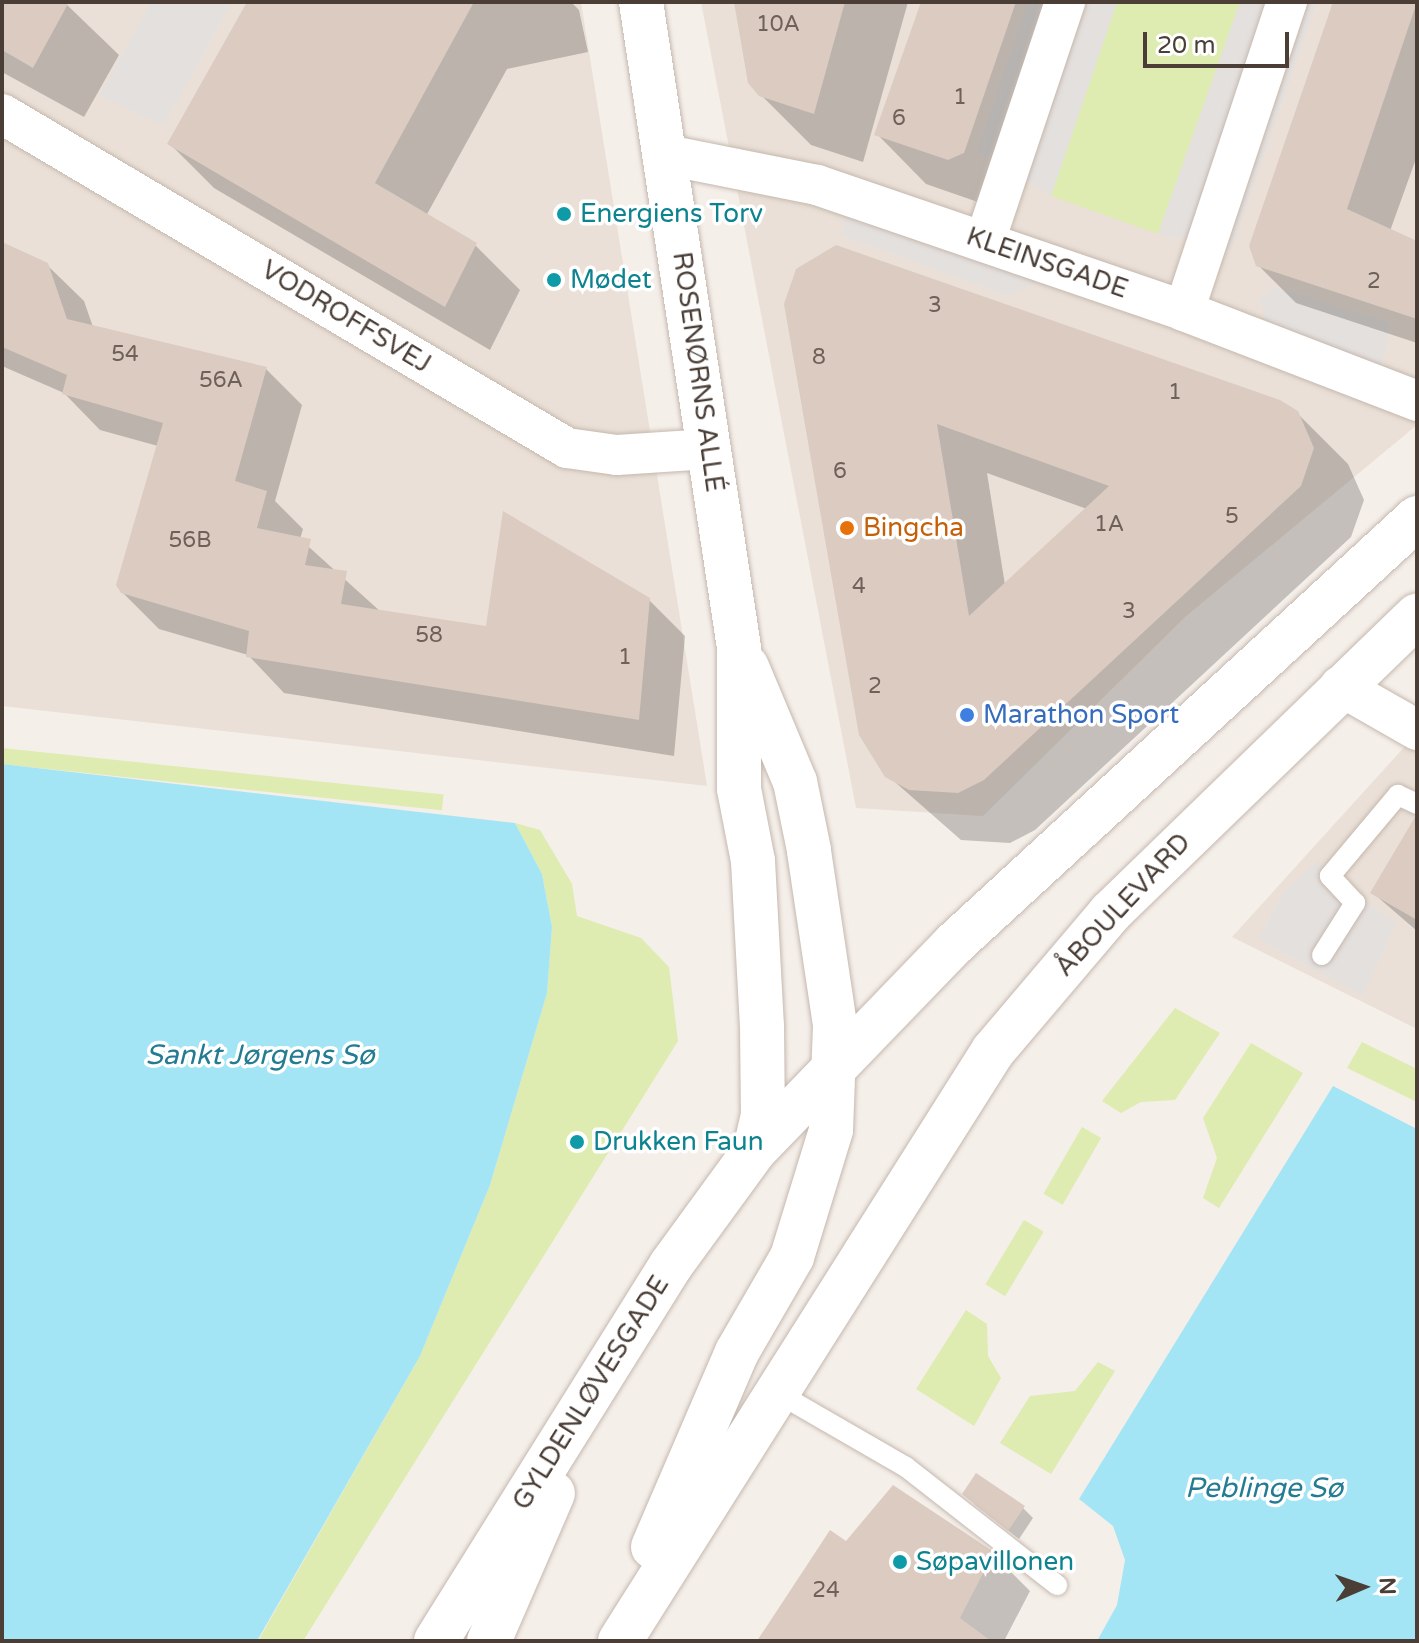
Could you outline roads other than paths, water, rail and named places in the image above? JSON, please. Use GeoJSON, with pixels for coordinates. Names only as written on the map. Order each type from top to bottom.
{"type":"FeatureCollection","features":[{"type":"Feature","properties":{"kind":"street","name":"ROSENØRNS ALLÉ"},"geometry":{"type":"LineString","coordinates":[[641,2],[667,155],[739,648],[739,789],[753,861],[762,1012],[763,1115],[755,1150]]}},
{"type":"Feature","properties":{"kind":"street"},"geometry":{"type":"LineString","coordinates":[[985,241],[1065,2]]}},
{"type":"Feature","properties":{"kind":"street"},"geometry":{"type":"LineString","coordinates":[[1184,311],[1287,2]]}},
{"type":"Feature","properties":{"kind":"street","name":"VODROFFSVEJ"},"geometry":{"type":"LineString","coordinates":[[2,114],[567,448],[617,455],[709,449]]}},
{"type":"Feature","properties":{"kind":"street","name":"KLEINSGADE"},"geometry":{"type":"LineString","coordinates":[[667,155],[817,185],[1184,311],[1417,401]]}},
{"type":"Feature","properties":{"kind":"street"},"geometry":{"type":"LineString","coordinates":[[755,1150],[836,1063],[1417,518]]}},
{"type":"Feature","properties":{"kind":"street","name":"ÅBOULEVARD"},"geometry":{"type":"LineString","coordinates":[[776,1392],[874,1234],[1029,1006],[1111,912],[1340,686],[1417,615]]}},
{"type":"Feature","properties":{"kind":"street","name":"ROSENØRNS ALLÉ"},"geometry":{"type":"LineString","coordinates":[[613,1641],[737,1352],[811,1211],[825,1167],[836,1063],[795,782],[739,648]]}},
{"type":"Feature","properties":{"kind":"street"},"geometry":{"type":"LineString","coordinates":[[1340,686],[1417,730]]}},
{"type":"Feature","properties":{"kind":"street","name":"GYLDENLØVESGADE"},"geometry":{"type":"LineString","coordinates":[[436,1641],[595,1388],[755,1150]]}},
{"type":"Feature","properties":{"kind":"street"},"geometry":{"type":"LineString","coordinates":[[489,1641],[595,1388]]}},
{"type":"Feature","properties":{"kind":"street"},"geometry":{"type":"LineString","coordinates":[[620,1641],[776,1392]]}},
{"type":"Feature","properties":{"kind":"lane"},"geometry":{"type":"LineString","coordinates":[[1322,955],[1355,903],[1330,876],[1398,795],[1417,804]]}},
{"type":"Feature","properties":{"kind":"lane"},"geometry":{"type":"LineString","coordinates":[[776,1392],[906,1467],[1057,1585]]}},
{"type":"Feature","properties":{"kind":"water","name":"Sankt Jørgens Sø"},"geometry":{"type":"Polygon","coordinates":[[[2,764],[515,823],[542,874],[552,927],[547,993],[490,1185],[420,1356],[257,1641],[2,1641],[2,764]]]}},
{"type":"Feature","properties":{"kind":"water","name":"Peblinge Sø"},"geometry":{"type":"Polygon","coordinates":[[[1333,1086],[1417,1129],[1417,1641],[1097,1641],[1117,1605],[1125,1560],[1113,1526],[1079,1499],[1333,1086]]]}},
{"type":"Feature","properties":{"kind":"place","name":"Energiens Torv"},"geometry":{"type":"Point","coordinates":[564,214]}},
{"type":"Feature","properties":{"kind":"place","name":"Mødet"},"geometry":{"type":"Point","coordinates":[554,280]}},
{"type":"Feature","properties":{"kind":"place","name":"Bingcha"},"geometry":{"type":"Point","coordinates":[847,528]}},
{"type":"Feature","properties":{"kind":"place","name":"Marathon Sport"},"geometry":{"type":"Point","coordinates":[967,715]}},
{"type":"Feature","properties":{"kind":"place","name":"Drukken Faun"},"geometry":{"type":"Point","coordinates":[577,1142]}},
{"type":"Feature","properties":{"kind":"place","name":"Søpavillonen"},"geometry":{"type":"Point","coordinates":[900,1562]}}]}
